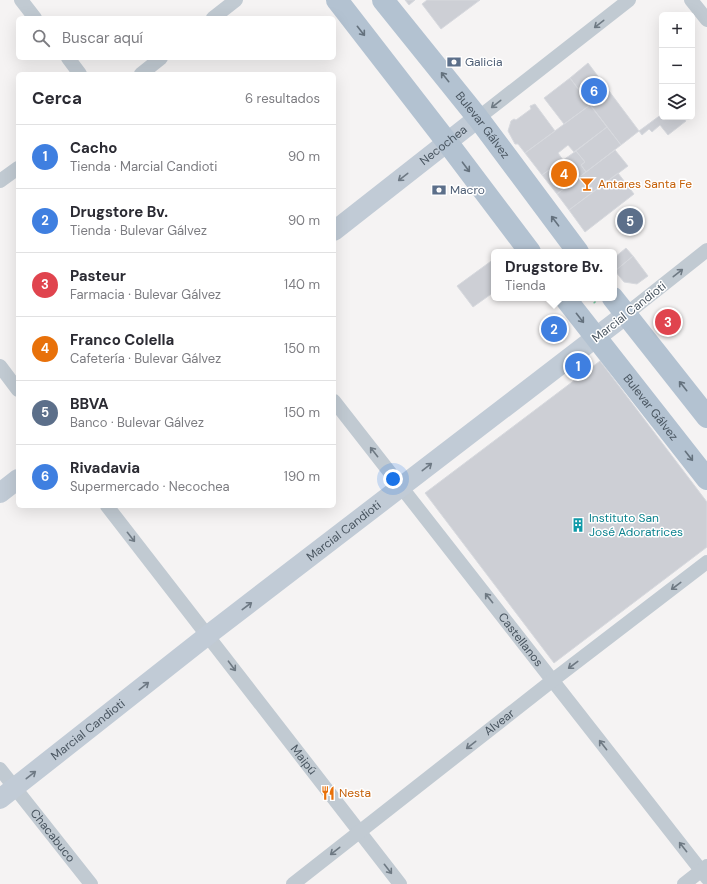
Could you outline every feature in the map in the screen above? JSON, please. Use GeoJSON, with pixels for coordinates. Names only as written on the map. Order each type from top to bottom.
{"type":"FeatureCollection","features":[{"type":"Feature","properties":{"kind":"main road"},"geometry":{"type":"LineString","coordinates":[[337,0],[528,249]]}},
{"type":"Feature","properties":{"kind":"main road","name":"Bulevar Gálvez"},"geometry":{"type":"LineString","coordinates":[[384,0],[478,118],[576,249]]}},
{"type":"Feature","properties":{"kind":"main road","name":"Necochea"},"geometry":{"type":"LineString","coordinates":[[336,229],[478,118]]}},
{"type":"Feature","properties":{"kind":"main road","name":"Bulevar Gálvez"},"geometry":{"type":"LineString","coordinates":[[567,301],[707,479]]}},
{"type":"Feature","properties":{"kind":"main road"},"geometry":{"type":"LineString","coordinates":[[619,306],[707,417]]}},
{"type":"Feature","properties":{"kind":"main road","name":"Marcial Candioti"},"geometry":{"type":"LineString","coordinates":[[7,793],[208,635],[596,338],[619,306]]}},
{"type":"Feature","properties":{"kind":"main road"},"geometry":{"type":"LineString","coordinates":[[0,493],[16,481]]}},
{"type":"Feature","properties":{"kind":"street"},"geometry":{"type":"LineString","coordinates":[[21,0],[33,16]]}},
{"type":"Feature","properties":{"kind":"street"},"geometry":{"type":"LineString","coordinates":[[216,16],[236,0]]}},
{"type":"Feature","properties":{"kind":"street","name":"Necochea"},"geometry":{"type":"LineString","coordinates":[[478,118],[629,0]]}},
{"type":"Feature","properties":{"kind":"street"},"geometry":{"type":"LineString","coordinates":[[691,0],[707,20]]}},
{"type":"Feature","properties":{"kind":"street"},"geometry":{"type":"LineString","coordinates":[[70,60],[78,72]]}},
{"type":"Feature","properties":{"kind":"street"},"geometry":{"type":"LineString","coordinates":[[144,72],[158,60]]}},
{"type":"Feature","properties":{"kind":"street"},"geometry":{"type":"LineString","coordinates":[[0,182],[16,170]]}},
{"type":"Feature","properties":{"kind":"street","name":"Marcial Candioti"},"geometry":{"type":"LineString","coordinates":[[619,306],[707,250]]}},
{"type":"Feature","properties":{"kind":"street"},"geometry":{"type":"LineString","coordinates":[[0,366],[16,387]]}},
{"type":"Feature","properties":{"kind":"street","name":"Castellanos"},"geometry":{"type":"LineString","coordinates":[[336,404],[705,872]]}},
{"type":"Feature","properties":{"kind":"street","name":"Maipú"},"geometry":{"type":"LineString","coordinates":[[109,508],[400,884]]}},
{"type":"Feature","properties":{"kind":"street","name":"Alvear"},"geometry":{"type":"LineString","coordinates":[[293,884],[553,680],[707,562]]}},
{"type":"Feature","properties":{"kind":"street","name":"Chacabuco"},"geometry":{"type":"LineString","coordinates":[[0,769],[7,793],[91,884]]}},
{"type":"Feature","properties":{"kind":"street"},"geometry":{"type":"LineString","coordinates":[[684,884],[705,872]]}},
{"type":"Feature","properties":{"kind":"building"},"geometry":{"type":"Polygon","coordinates":[[[405,0],[415,0],[409,5],[405,0]]]}},
{"type":"Feature","properties":{"kind":"building"},"geometry":{"type":"Polygon","coordinates":[[[427,0],[480,0],[441,29],[422,4],[427,0]]]}},
{"type":"Feature","properties":{"kind":"building"},"geometry":{"type":"Polygon","coordinates":[[[588,63],[639,131],[621,145],[570,78],[588,63]]]}},
{"type":"Feature","properties":{"kind":"building"},"geometry":{"type":"Polygon","coordinates":[[[570,78],[590,105],[564,124],[544,98],[570,78]]]}},
{"type":"Feature","properties":{"kind":"building"},"geometry":{"type":"Polygon","coordinates":[[[535,104],[555,131],[525,153],[518,144],[515,144],[508,131],[511,121],[514,119],[516,120],[531,109],[530,106],[535,104]]]}},
{"type":"Feature","properties":{"kind":"building"},"geometry":{"type":"Polygon","coordinates":[[[590,105],[607,127],[574,152],[568,145],[558,153],[563,160],[542,175],[525,153],[590,105]]]}},
{"type":"Feature","properties":{"kind":"building"},"geometry":{"type":"Polygon","coordinates":[[[659,116],[659,120],[686,121],[668,135],[660,125],[652,132],[649,129],[642,135],[639,131],[659,116]]]}},
{"type":"Feature","properties":{"kind":"building"},"geometry":{"type":"Polygon","coordinates":[[[607,127],[621,145],[586,172],[581,165],[585,162],[576,151],[607,127]]]}},
{"type":"Feature","properties":{"kind":"building","name":"Antares Santa Fe"},"geometry":{"type":"Polygon","coordinates":[[[615,150],[628,166],[569,210],[557,194],[615,150]]]}},
{"type":"Feature","properties":{"kind":"building"},"geometry":{"type":"Polygon","coordinates":[[[576,151],[585,162],[581,165],[586,172],[557,194],[542,175],[576,151]]]}},
{"type":"Feature","properties":{"kind":"building"},"geometry":{"type":"Polygon","coordinates":[[[618,173],[634,194],[585,232],[569,210],[618,173]]]}},
{"type":"Feature","properties":{"kind":"building"},"geometry":{"type":"Polygon","coordinates":[[[626,248],[633,256],[617,269],[617,256],[626,248]]]}},
{"type":"Feature","properties":{"kind":"building"},"geometry":{"type":"Polygon","coordinates":[[[633,256],[648,276],[637,284],[624,282],[617,273],[617,269],[633,256]]]}},
{"type":"Feature","properties":{"kind":"building"},"geometry":{"type":"Polygon","coordinates":[[[491,261],[491,294],[473,307],[457,286],[491,261]]]}},
{"type":"Feature","properties":{"kind":"building","name":"Instituto San José Adoratrices"},"geometry":{"type":"Polygon","coordinates":[[[600,361],[707,502],[707,547],[554,663],[425,493],[600,361]]]}},
{"type":"Feature","properties":{"kind":"place","name":"Galicia"},"geometry":{"type":"Point","coordinates":[454,62]}},
{"type":"Feature","properties":{"kind":"place","name":"Rivadavia"},"geometry":{"type":"Point","coordinates":[594,91]}},
{"type":"Feature","properties":{"kind":"place","name":"Franco Colella"},"geometry":{"type":"Point","coordinates":[564,174]}},
{"type":"Feature","properties":{"kind":"place","name":"Antares Santa Fe"},"geometry":{"type":"Point","coordinates":[587,184]}},
{"type":"Feature","properties":{"kind":"place","name":"Macro"},"geometry":{"type":"Point","coordinates":[439,190]}},
{"type":"Feature","properties":{"kind":"place","name":"BBVA"},"geometry":{"type":"Point","coordinates":[630,221]}},
{"type":"Feature","properties":{"kind":"place","name":"Pasteur"},"geometry":{"type":"Point","coordinates":[668,322]}},
{"type":"Feature","properties":{"kind":"place","name":"Drugstore Bv."},"geometry":{"type":"Point","coordinates":[554,329]}},
{"type":"Feature","properties":{"kind":"place","name":"Cacho"},"geometry":{"type":"Point","coordinates":[578,366]}},
{"type":"Feature","properties":{"kind":"place","name":"Instituto San José Adoratrices"},"geometry":{"type":"Point","coordinates":[578,525]}},
{"type":"Feature","properties":{"kind":"place","name":"Nesta"},"geometry":{"type":"Point","coordinates":[328,793]}}]}
